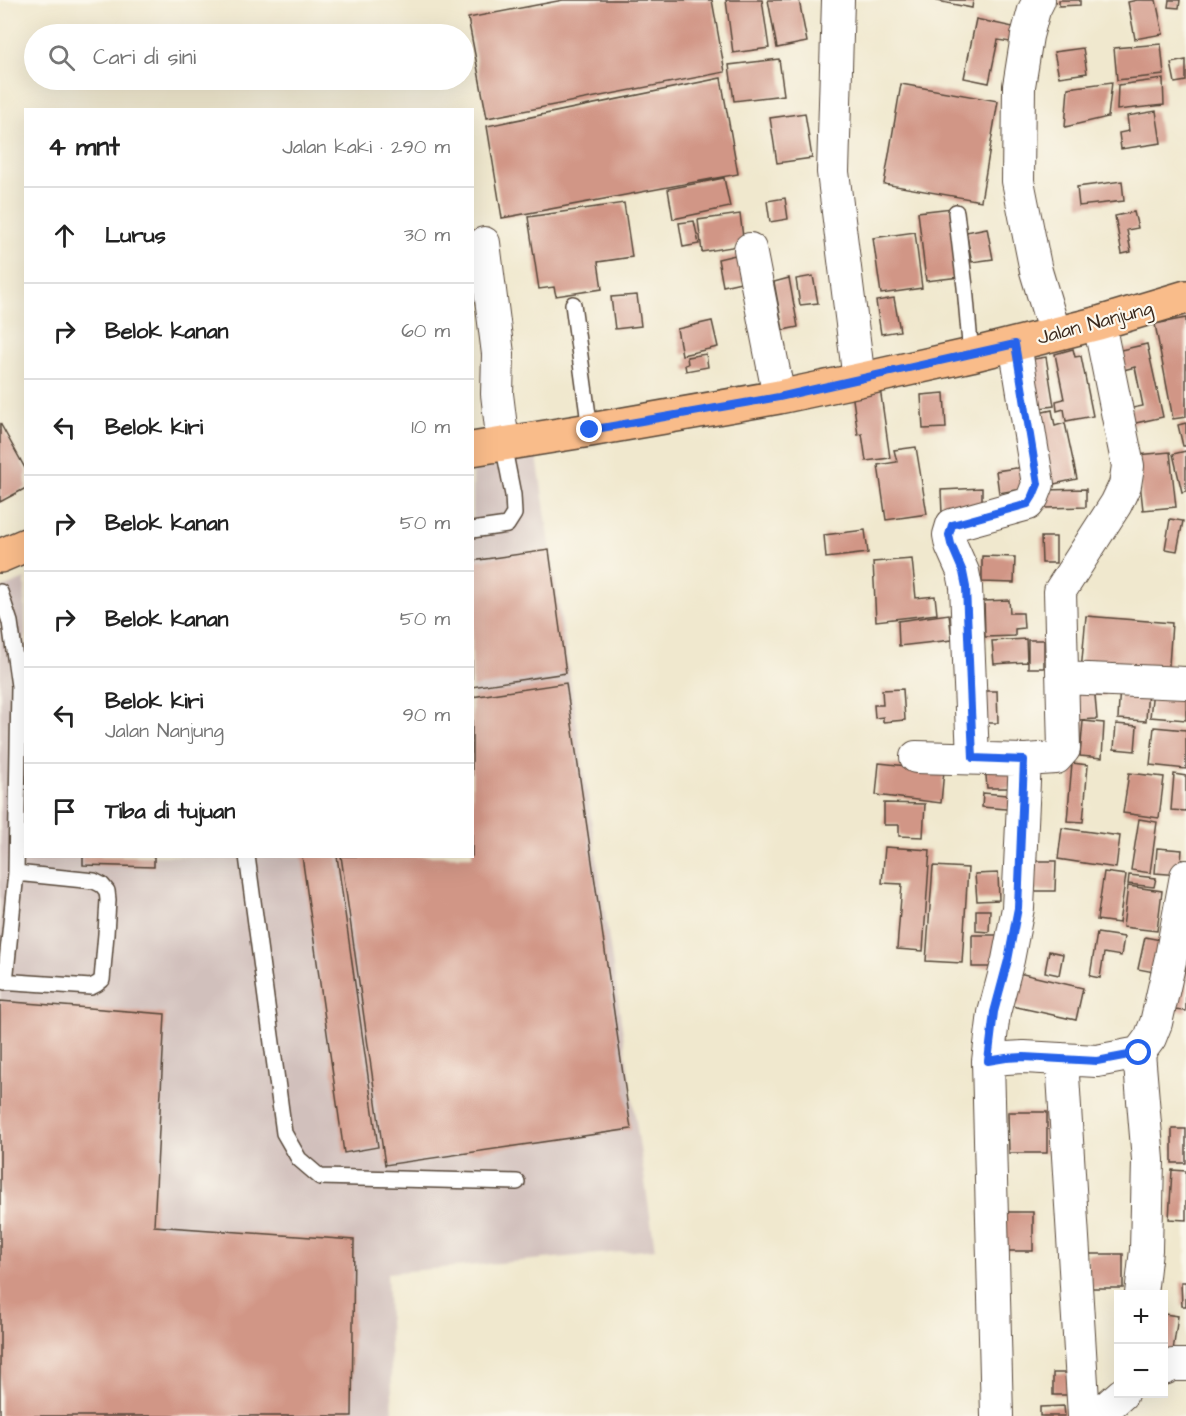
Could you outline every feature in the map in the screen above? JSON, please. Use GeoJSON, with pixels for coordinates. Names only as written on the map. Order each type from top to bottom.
{"type":"FeatureCollection","features":[{"type":"Feature","properties":{"kind":"main road","name":"Jalan Nanjung"},"geometry":{"type":"LineString","coordinates":[[488,447],[779,397],[971,355],[1099,323],[1186,297]]}},
{"type":"Feature","properties":{"kind":"main road"},"geometry":{"type":"LineString","coordinates":[[0,556],[24,546]]}},
{"type":"Feature","properties":{"kind":"street"},"geometry":{"type":"LineString","coordinates":[[838,0],[833,172],[858,380]]}},
{"type":"Feature","properties":{"kind":"street"},"geometry":{"type":"LineString","coordinates":[[1039,0],[1027,36],[1019,86],[1018,181],[1036,271],[1055,334]]}},
{"type":"Feature","properties":{"kind":"street"},"geometry":{"type":"LineString","coordinates":[[484,243],[498,354],[497,394],[488,447]]}},
{"type":"Feature","properties":{"kind":"street"},"geometry":{"type":"LineString","coordinates":[[750,249],[779,397]]}},
{"type":"Feature","properties":{"kind":"street"},"geometry":{"type":"LineString","coordinates":[[916,757],[1024,760],[1056,758],[1064,749],[1060,591],[1116,504],[1125,485],[1128,466],[1099,323]]}},
{"type":"Feature","properties":{"kind":"street"},"geometry":{"type":"LineString","coordinates":[[973,758],[966,587],[963,572],[949,535],[952,525],[1028,504],[1038,484],[1015,344]]}},
{"type":"Feature","properties":{"kind":"street"},"geometry":{"type":"LineString","coordinates":[[1063,678],[1186,683]]}},
{"type":"Feature","properties":{"kind":"street"},"geometry":{"type":"LineString","coordinates":[[997,1416],[988,1061],[994,1012],[1008,960],[1018,908],[1024,760]]}},
{"type":"Feature","properties":{"kind":"street"},"geometry":{"type":"LineString","coordinates":[[1141,1290],[1146,1250],[1148,1160],[1139,1053],[1150,1038],[1156,1023],[1186,876]]}},
{"type":"Feature","properties":{"kind":"street"},"geometry":{"type":"LineString","coordinates":[[988,1061],[1024,1057],[1097,1061],[1139,1053]]}},
{"type":"Feature","properties":{"kind":"street"},"geometry":{"type":"LineString","coordinates":[[1062,1059],[1084,1416]]}},
{"type":"Feature","properties":{"kind":"street"},"geometry":{"type":"LineString","coordinates":[[1168,1367],[1186,1365]]}},
{"type":"Feature","properties":{"kind":"street"},"geometry":{"type":"LineString","coordinates":[[1097,1416],[1117,1398]]}},
{"type":"Feature","properties":{"kind":"lane"},"geometry":{"type":"LineString","coordinates":[[956,212],[971,355]]}},
{"type":"Feature","properties":{"kind":"lane"},"geometry":{"type":"LineString","coordinates":[[573,303],[590,430]]}},
{"type":"Feature","properties":{"kind":"lane"},"geometry":{"type":"LineString","coordinates":[[474,530],[507,525],[514,514],[513,495],[488,447]]}},
{"type":"Feature","properties":{"kind":"lane"},"geometry":{"type":"LineString","coordinates":[[0,591],[10,622],[19,686],[16,873],[3,982],[91,987],[97,984],[102,980],[107,891],[94,881],[16,873]]}},
{"type":"Feature","properties":{"kind":"lane"},"geometry":{"type":"LineString","coordinates":[[247,858],[284,1133],[299,1159],[320,1176],[517,1182]]}},
{"type":"Feature","properties":{"kind":"shaded area"},"geometry":{"type":"Polygon","coordinates":[[[537,457],[655,1249],[387,1273],[393,1416],[0,1416],[0,589],[24,579],[24,858],[474,858],[474,470],[537,457]]]}},
{"type":"Feature","properties":{"kind":"building"},"geometry":{"type":"Polygon","coordinates":[[[563,0],[712,0],[725,72],[487,118],[474,50],[474,24],[469,24],[468,18],[563,0]]]}},
{"type":"Feature","properties":{"kind":"building"},"geometry":{"type":"Polygon","coordinates":[[[726,0],[762,0],[769,48],[733,53],[726,0]]]}},
{"type":"Feature","properties":{"kind":"building"},"geometry":{"type":"Polygon","coordinates":[[[768,0],[799,0],[807,42],[777,48],[768,0]]]}},
{"type":"Feature","properties":{"kind":"building"},"geometry":{"type":"Polygon","coordinates":[[[937,0],[973,0],[972,8],[937,0]]]}},
{"type":"Feature","properties":{"kind":"building"},"geometry":{"type":"Polygon","coordinates":[[[1059,0],[1080,0],[1080,5],[1059,6],[1059,0]]]}},
{"type":"Feature","properties":{"kind":"building"},"geometry":{"type":"Polygon","coordinates":[[[1156,0],[1163,34],[1135,39],[1128,2],[1156,0]]]}},
{"type":"Feature","properties":{"kind":"building"},"geometry":{"type":"Polygon","coordinates":[[[1169,0],[1180,0],[1179,8],[1168,7],[1169,0]]]}},
{"type":"Feature","properties":{"kind":"building"},"geometry":{"type":"Polygon","coordinates":[[[976,19],[1013,27],[1010,42],[998,40],[989,83],[964,78],[976,19]]]}},
{"type":"Feature","properties":{"kind":"building"},"geometry":{"type":"Polygon","coordinates":[[[1161,44],[1164,75],[1117,80],[1114,48],[1161,44]]]}},
{"type":"Feature","properties":{"kind":"building"},"geometry":{"type":"Polygon","coordinates":[[[1083,48],[1087,73],[1059,77],[1054,52],[1083,48]]]}},
{"type":"Feature","properties":{"kind":"building"},"geometry":{"type":"Polygon","coordinates":[[[779,59],[784,95],[734,101],[729,65],[779,59]]]}},
{"type":"Feature","properties":{"kind":"building"},"geometry":{"type":"Polygon","coordinates":[[[1186,60],[1186,81],[1175,83],[1171,63],[1186,60]]]}},
{"type":"Feature","properties":{"kind":"building"},"geometry":{"type":"Polygon","coordinates":[[[721,78],[738,174],[502,218],[487,126],[721,78]]]}},
{"type":"Feature","properties":{"kind":"building"},"geometry":{"type":"Polygon","coordinates":[[[1163,79],[1164,105],[1117,110],[1118,85],[1163,79]]]}},
{"type":"Feature","properties":{"kind":"building"},"geometry":{"type":"Polygon","coordinates":[[[1112,82],[1108,117],[1065,127],[1068,88],[1112,82]]]}},
{"type":"Feature","properties":{"kind":"building"},"geometry":{"type":"Polygon","coordinates":[[[901,84],[998,101],[981,201],[884,184],[901,84]]]}},
{"type":"Feature","properties":{"kind":"building"},"geometry":{"type":"Polygon","coordinates":[[[1156,111],[1161,143],[1121,149],[1119,133],[1129,131],[1127,116],[1156,111]]]}},
{"type":"Feature","properties":{"kind":"building"},"geometry":{"type":"Polygon","coordinates":[[[805,113],[812,158],[777,163],[770,118],[805,113]]]}},
{"type":"Feature","properties":{"kind":"building"},"geometry":{"type":"Polygon","coordinates":[[[724,178],[730,207],[673,219],[668,189],[724,178]]]}},
{"type":"Feature","properties":{"kind":"building"},"geometry":{"type":"Polygon","coordinates":[[[1122,181],[1124,201],[1079,206],[1077,187],[1122,181]]]}},
{"type":"Feature","properties":{"kind":"building"},"geometry":{"type":"Polygon","coordinates":[[[785,198],[788,219],[770,222],[767,201],[785,198]]]}},
{"type":"Feature","properties":{"kind":"building"},"geometry":{"type":"Polygon","coordinates":[[[624,203],[632,257],[598,262],[602,289],[556,296],[554,287],[539,289],[528,217],[624,203]]]}},
{"type":"Feature","properties":{"kind":"building"},"geometry":{"type":"Polygon","coordinates":[[[952,208],[960,277],[926,281],[918,212],[952,208]]]}},
{"type":"Feature","properties":{"kind":"building"},"geometry":{"type":"Polygon","coordinates":[[[1134,212],[1138,228],[1127,230],[1131,252],[1122,254],[1115,216],[1134,212]]]}},
{"type":"Feature","properties":{"kind":"building"},"geometry":{"type":"Polygon","coordinates":[[[740,214],[744,245],[702,252],[698,220],[740,214]]]}},
{"type":"Feature","properties":{"kind":"building"},"geometry":{"type":"Polygon","coordinates":[[[694,221],[699,244],[683,247],[679,223],[694,221]]]}},
{"type":"Feature","properties":{"kind":"building"},"geometry":{"type":"Polygon","coordinates":[[[987,228],[993,259],[972,262],[966,232],[987,228]]]}},
{"type":"Feature","properties":{"kind":"building"},"geometry":{"type":"Polygon","coordinates":[[[915,232],[922,288],[881,294],[873,238],[915,232]]]}},
{"type":"Feature","properties":{"kind":"building"},"geometry":{"type":"Polygon","coordinates":[[[744,253],[750,280],[723,286],[718,259],[744,253]]]}},
{"type":"Feature","properties":{"kind":"building"},"geometry":{"type":"Polygon","coordinates":[[[813,276],[818,303],[800,305],[796,279],[813,276]]]}},
{"type":"Feature","properties":{"kind":"building"},"geometry":{"type":"Polygon","coordinates":[[[789,278],[798,327],[783,330],[774,282],[789,278]]]}},
{"type":"Feature","properties":{"kind":"building"},"geometry":{"type":"Polygon","coordinates":[[[637,295],[641,326],[615,329],[611,297],[637,295]]]}},
{"type":"Feature","properties":{"kind":"building"},"geometry":{"type":"Polygon","coordinates":[[[894,298],[900,331],[881,334],[876,301],[894,298]]]}},
{"type":"Feature","properties":{"kind":"building"},"geometry":{"type":"Polygon","coordinates":[[[1186,318],[1186,417],[1173,419],[1155,324],[1186,318]]]}},
{"type":"Feature","properties":{"kind":"building"},"geometry":{"type":"Polygon","coordinates":[[[712,321],[718,347],[682,355],[677,329],[712,321]]]}},
{"type":"Feature","properties":{"kind":"building"},"geometry":{"type":"Polygon","coordinates":[[[1147,344],[1163,417],[1131,424],[1127,409],[1143,406],[1135,367],[1116,372],[1112,352],[1147,344]]]}},
{"type":"Feature","properties":{"kind":"building"},"geometry":{"type":"Polygon","coordinates":[[[1073,349],[1075,357],[1081,356],[1093,416],[1066,421],[1064,409],[1057,411],[1056,401],[1064,399],[1055,354],[1073,349]]]}},
{"type":"Feature","properties":{"kind":"building"},"geometry":{"type":"Polygon","coordinates":[[[706,354],[708,367],[686,371],[687,357],[706,354]]]}},
{"type":"Feature","properties":{"kind":"building"},"geometry":{"type":"Polygon","coordinates":[[[1046,357],[1054,406],[1040,408],[1028,360],[1046,357]]]}},
{"type":"Feature","properties":{"kind":"building"},"geometry":{"type":"Polygon","coordinates":[[[880,388],[890,458],[866,461],[862,434],[858,435],[852,392],[880,388]]]}},
{"type":"Feature","properties":{"kind":"building"},"geometry":{"type":"Polygon","coordinates":[[[944,393],[946,428],[923,429],[921,395],[944,393]]]}},
{"type":"Feature","properties":{"kind":"building"},"geometry":{"type":"Polygon","coordinates":[[[1052,410],[1055,426],[1065,423],[1077,479],[1045,486],[1030,415],[1052,410]]]}},
{"type":"Feature","properties":{"kind":"building"},"geometry":{"type":"Polygon","coordinates":[[[0,423],[24,466],[24,489],[0,502],[0,423]]]}},
{"type":"Feature","properties":{"kind":"building"},"geometry":{"type":"Polygon","coordinates":[[[1186,423],[1186,446],[1183,446],[1178,425],[1186,423]]]}},
{"type":"Feature","properties":{"kind":"building"},"geometry":{"type":"Polygon","coordinates":[[[916,447],[927,514],[886,520],[878,465],[897,462],[894,450],[916,447]]]}},
{"type":"Feature","properties":{"kind":"building"},"geometry":{"type":"Polygon","coordinates":[[[1186,451],[1186,491],[1182,492],[1173,454],[1186,451]]]}},
{"type":"Feature","properties":{"kind":"building"},"geometry":{"type":"Polygon","coordinates":[[[1170,452],[1176,507],[1143,510],[1137,455],[1170,452]]]}},
{"type":"Feature","properties":{"kind":"building"},"geometry":{"type":"Polygon","coordinates":[[[1031,466],[1034,487],[999,493],[996,471],[1031,466]]]}},
{"type":"Feature","properties":{"kind":"building"},"geometry":{"type":"Polygon","coordinates":[[[982,488],[982,513],[942,514],[941,490],[982,488]]]}},
{"type":"Feature","properties":{"kind":"building"},"geometry":{"type":"Polygon","coordinates":[[[1086,489],[1086,507],[1045,508],[1045,490],[1086,489]]]}},
{"type":"Feature","properties":{"kind":"building"},"geometry":{"type":"Polygon","coordinates":[[[1170,519],[1183,521],[1177,551],[1165,549],[1170,519]]]}},
{"type":"Feature","properties":{"kind":"building"},"geometry":{"type":"Polygon","coordinates":[[[865,530],[868,553],[826,558],[824,535],[865,530]]]}},
{"type":"Feature","properties":{"kind":"building"},"geometry":{"type":"Polygon","coordinates":[[[1041,537],[1056,537],[1056,563],[1042,563],[1041,537]]]}},
{"type":"Feature","properties":{"kind":"building"},"geometry":{"type":"Polygon","coordinates":[[[549,550],[566,673],[474,687],[474,561],[549,550]]]}},
{"type":"Feature","properties":{"kind":"building"},"geometry":{"type":"Polygon","coordinates":[[[982,556],[1015,557],[1014,583],[982,582],[982,556]]]}},
{"type":"Feature","properties":{"kind":"building"},"geometry":{"type":"Polygon","coordinates":[[[912,559],[916,598],[935,596],[937,614],[876,621],[873,562],[912,559]]]}},
{"type":"Feature","properties":{"kind":"building"},"geometry":{"type":"Polygon","coordinates":[[[1009,600],[1010,613],[1023,613],[1024,628],[1015,629],[1015,636],[985,637],[984,601],[1009,600]]]}},
{"type":"Feature","properties":{"kind":"building"},"geometry":{"type":"Polygon","coordinates":[[[949,614],[952,640],[899,646],[898,621],[949,614]]]}},
{"type":"Feature","properties":{"kind":"building"},"geometry":{"type":"Polygon","coordinates":[[[1086,616],[1172,623],[1168,679],[1081,671],[1086,616]]]}},
{"type":"Feature","properties":{"kind":"building"},"geometry":{"type":"Polygon","coordinates":[[[1026,639],[1027,662],[994,664],[992,641],[1026,639]]]}},
{"type":"Feature","properties":{"kind":"building"},"geometry":{"type":"Polygon","coordinates":[[[1028,640],[1044,640],[1044,668],[1028,668],[1028,640]]]}},
{"type":"Feature","properties":{"kind":"building"},"geometry":{"type":"Polygon","coordinates":[[[1106,681],[1106,696],[1095,696],[1097,719],[1078,720],[1076,683],[1106,681]]]}},
{"type":"Feature","properties":{"kind":"building"},"geometry":{"type":"Polygon","coordinates":[[[566,683],[631,1129],[385,1165],[341,858],[474,858],[474,697],[566,683]]]}},
{"type":"Feature","properties":{"kind":"building"},"geometry":{"type":"Polygon","coordinates":[[[1120,684],[1148,686],[1146,721],[1118,719],[1120,684]]]}},
{"type":"Feature","properties":{"kind":"building"},"geometry":{"type":"Polygon","coordinates":[[[903,689],[905,720],[883,722],[883,717],[875,718],[874,705],[883,705],[882,690],[903,689]]]}},
{"type":"Feature","properties":{"kind":"building"},"geometry":{"type":"Polygon","coordinates":[[[1153,690],[1186,692],[1186,720],[1150,717],[1153,690]]]}},
{"type":"Feature","properties":{"kind":"building"},"geometry":{"type":"Polygon","coordinates":[[[980,691],[997,691],[998,723],[980,723],[980,691]]]}},
{"type":"Feature","properties":{"kind":"building"},"geometry":{"type":"Polygon","coordinates":[[[1083,721],[1104,723],[1102,758],[1080,756],[1083,721]]]}},
{"type":"Feature","properties":{"kind":"building"},"geometry":{"type":"Polygon","coordinates":[[[1116,724],[1137,726],[1135,751],[1114,749],[1116,724]]]}},
{"type":"Feature","properties":{"kind":"building"},"geometry":{"type":"Polygon","coordinates":[[[1154,727],[1186,730],[1186,769],[1150,765],[1154,727]]]}},
{"type":"Feature","properties":{"kind":"building"},"geometry":{"type":"Polygon","coordinates":[[[879,763],[944,770],[941,803],[876,795],[879,763]]]}},
{"type":"Feature","properties":{"kind":"building"},"geometry":{"type":"Polygon","coordinates":[[[985,763],[1017,763],[1020,788],[987,788],[985,763]]]}},
{"type":"Feature","properties":{"kind":"building"},"geometry":{"type":"Polygon","coordinates":[[[1072,763],[1088,765],[1083,822],[1067,821],[1072,763]]]}},
{"type":"Feature","properties":{"kind":"building"},"geometry":{"type":"Polygon","coordinates":[[[1129,773],[1164,777],[1159,818],[1123,813],[1129,773]]]}},
{"type":"Feature","properties":{"kind":"building"},"geometry":{"type":"Polygon","coordinates":[[[1174,774],[1186,776],[1186,811],[1171,810],[1174,774]]]}},
{"type":"Feature","properties":{"kind":"building"},"geometry":{"type":"Polygon","coordinates":[[[983,793],[1019,796],[1018,810],[982,807],[983,793]]]}},
{"type":"Feature","properties":{"kind":"building"},"geometry":{"type":"Polygon","coordinates":[[[884,803],[925,804],[923,837],[899,836],[899,825],[884,825],[884,803]]]}},
{"type":"Feature","properties":{"kind":"building"},"geometry":{"type":"Polygon","coordinates":[[[1139,819],[1157,822],[1150,873],[1131,870],[1139,819]]]}},
{"type":"Feature","properties":{"kind":"building"},"geometry":{"type":"Polygon","coordinates":[[[1062,828],[1120,836],[1116,868],[1058,859],[1062,828]]]}},
{"type":"Feature","properties":{"kind":"building"},"geometry":{"type":"Polygon","coordinates":[[[885,847],[930,850],[923,951],[897,949],[902,884],[882,883],[885,847]]]}},
{"type":"Feature","properties":{"kind":"building"},"geometry":{"type":"Polygon","coordinates":[[[1157,848],[1182,850],[1180,875],[1155,873],[1157,848]]]}},
{"type":"Feature","properties":{"kind":"building"},"geometry":{"type":"Polygon","coordinates":[[[83,858],[154,858],[154,867],[83,865],[83,858]]]}},
{"type":"Feature","properties":{"kind":"building"},"geometry":{"type":"Polygon","coordinates":[[[302,858],[337,858],[378,1147],[344,1153],[302,858]]]}},
{"type":"Feature","properties":{"kind":"building"},"geometry":{"type":"Polygon","coordinates":[[[1028,861],[1056,861],[1055,891],[1029,891],[1028,861]]]}},
{"type":"Feature","properties":{"kind":"building"},"geometry":{"type":"Polygon","coordinates":[[[933,866],[968,868],[962,963],[926,961],[933,866]]]}},
{"type":"Feature","properties":{"kind":"building"},"geometry":{"type":"Polygon","coordinates":[[[1104,872],[1126,875],[1119,923],[1097,920],[1104,872]]]}},
{"type":"Feature","properties":{"kind":"building"},"geometry":{"type":"Polygon","coordinates":[[[998,873],[999,900],[977,901],[975,874],[998,873]]]}},
{"type":"Feature","properties":{"kind":"building"},"geometry":{"type":"Polygon","coordinates":[[[1129,875],[1156,878],[1154,887],[1128,884],[1129,875]]]}},
{"type":"Feature","properties":{"kind":"building"},"geometry":{"type":"Polygon","coordinates":[[[1128,886],[1162,891],[1157,931],[1123,927],[1128,886]]]}},
{"type":"Feature","properties":{"kind":"building"},"geometry":{"type":"Polygon","coordinates":[[[976,910],[990,910],[989,932],[976,931],[976,910]]]}},
{"type":"Feature","properties":{"kind":"building"},"geometry":{"type":"Polygon","coordinates":[[[1097,933],[1124,937],[1121,956],[1104,953],[1100,978],[1090,976],[1097,933]]]}},
{"type":"Feature","properties":{"kind":"building"},"geometry":{"type":"Polygon","coordinates":[[[972,935],[1004,935],[1003,967],[972,967],[972,935]]]}},
{"type":"Feature","properties":{"kind":"building"},"geometry":{"type":"Polygon","coordinates":[[[1145,937],[1166,941],[1159,973],[1138,969],[1145,937]]]}},
{"type":"Feature","properties":{"kind":"building"},"geometry":{"type":"Polygon","coordinates":[[[1049,951],[1063,954],[1059,975],[1045,972],[1049,951]]]}},
{"type":"Feature","properties":{"kind":"building"},"geometry":{"type":"Polygon","coordinates":[[[1186,961],[1186,1011],[1172,1010],[1186,961]]]}},
{"type":"Feature","properties":{"kind":"building"},"geometry":{"type":"Polygon","coordinates":[[[1010,971],[1083,988],[1076,1020],[1003,1004],[1010,971]]]}},
{"type":"Feature","properties":{"kind":"building"},"geometry":{"type":"Polygon","coordinates":[[[0,1001],[165,1014],[154,1226],[354,1240],[352,1416],[0,1416],[0,1001]]]}},
{"type":"Feature","properties":{"kind":"building"},"geometry":{"type":"Polygon","coordinates":[[[1008,1112],[1047,1112],[1047,1153],[1009,1153],[1008,1112]]]}},
{"type":"Feature","properties":{"kind":"building"},"geometry":{"type":"Polygon","coordinates":[[[1172,1129],[1186,1129],[1186,1163],[1172,1163],[1172,1129]]]}},
{"type":"Feature","properties":{"kind":"building"},"geometry":{"type":"Polygon","coordinates":[[[1172,1170],[1186,1171],[1186,1220],[1169,1219],[1172,1170]]]}},
{"type":"Feature","properties":{"kind":"building"},"geometry":{"type":"Polygon","coordinates":[[[1004,1212],[1033,1212],[1033,1251],[1004,1251],[1004,1212]]]}},
{"type":"Feature","properties":{"kind":"building"},"geometry":{"type":"Polygon","coordinates":[[[1087,1254],[1123,1254],[1123,1288],[1088,1288],[1087,1254]]]}},
{"type":"Feature","properties":{"kind":"building"},"geometry":{"type":"Polygon","coordinates":[[[1181,1282],[1186,1282],[1186,1306],[1182,1306],[1181,1282]]]}},
{"type":"Feature","properties":{"kind":"building"},"geometry":{"type":"Polygon","coordinates":[[[1168,1315],[1178,1316],[1173,1351],[1168,1350],[1168,1315]]]}},
{"type":"Feature","properties":{"kind":"building"},"geometry":{"type":"Polygon","coordinates":[[[1053,1373],[1079,1373],[1079,1395],[1053,1395],[1053,1373]]]}},
{"type":"Feature","properties":{"kind":"building"},"geometry":{"type":"Polygon","coordinates":[[[1064,1406],[1065,1416],[1040,1416],[1040,1407],[1064,1406]]]}},
{"type":"Feature","properties":{"kind":"route"},"geometry":{"type":"LineString","coordinates":[[590,430],[779,397],[1015,344],[1038,484],[1028,504],[952,525],[949,535],[963,572],[966,587],[973,758],[1024,760],[1018,908],[1008,960],[994,1012],[988,1061],[1024,1057],[1097,1061],[1139,1053]]}}]}
